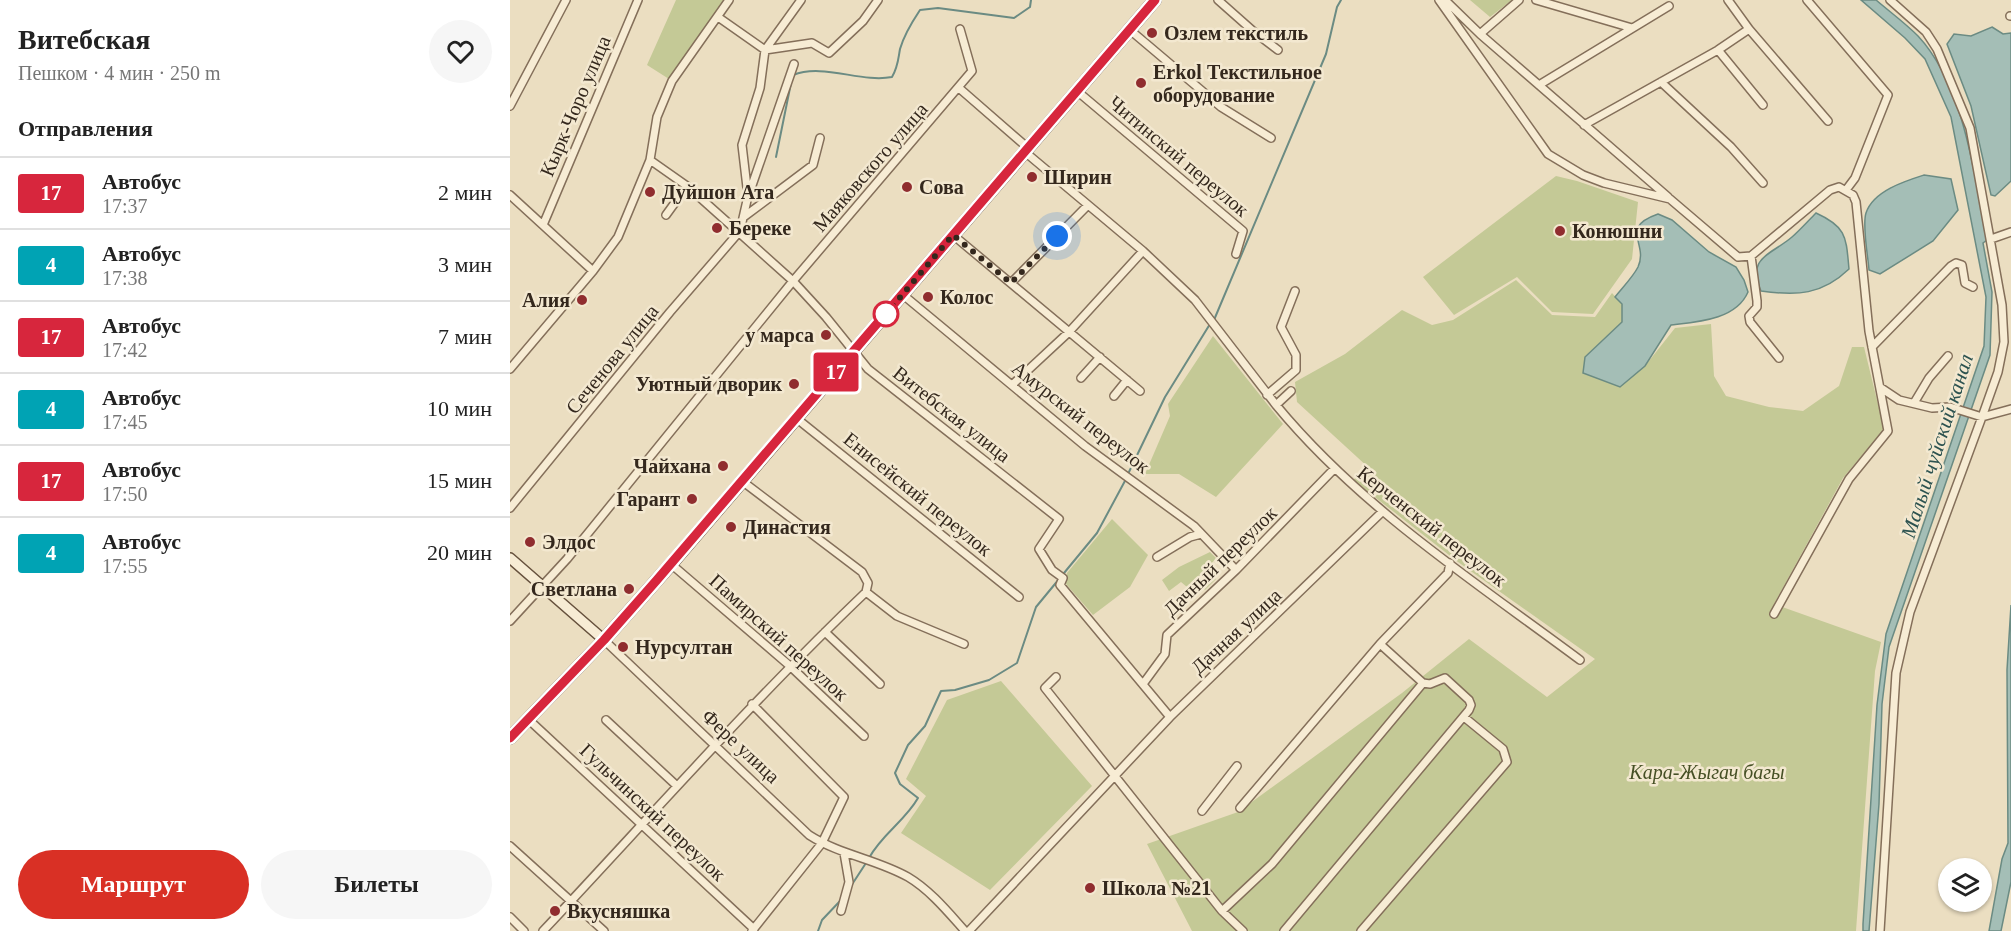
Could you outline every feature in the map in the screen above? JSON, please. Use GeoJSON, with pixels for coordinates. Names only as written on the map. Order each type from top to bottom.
{"type":"FeatureCollection","features":[{"type":"Feature","properties":{"kind":"main road"},"geometry":{"type":"LineString","coordinates":[[510,738],[604,640],[1155,0]]}},
{"type":"Feature","properties":{"kind":"street"},"geometry":{"type":"LineString","coordinates":[[510,106],[566,0]]}},
{"type":"Feature","properties":{"kind":"street","name":"Кырк-Чоро улица"},"geometry":{"type":"LineString","coordinates":[[543,225],[638,0]]}},
{"type":"Feature","properties":{"kind":"street"},"geometry":{"type":"LineString","coordinates":[[510,369],[593,272],[618,237],[650,160],[657,117],[672,81],[729,0]]}},
{"type":"Feature","properties":{"kind":"street"},"geometry":{"type":"LineString","coordinates":[[748,196],[742,145],[760,88],[765,50],[801,0]]}},
{"type":"Feature","properties":{"kind":"street"},"geometry":{"type":"LineString","coordinates":[[718,17],[765,50],[812,43],[829,53],[863,21],[878,0]]}},
{"type":"Feature","properties":{"kind":"street"},"geometry":{"type":"LineString","coordinates":[[1218,0],[1278,50]]}},
{"type":"Feature","properties":{"kind":"street"},"geometry":{"type":"LineString","coordinates":[[1439,0],[1548,154],[1583,175],[1604,183],[1670,199]]}},
{"type":"Feature","properties":{"kind":"street"},"geometry":{"type":"LineString","coordinates":[[1445,0],[1480,34],[1738,257],[1751,256],[1830,190],[1839,187],[1846,189],[1856,202],[1872,347],[1888,431],[1849,479],[1774,614]]}},
{"type":"Feature","properties":{"kind":"street"},"geometry":{"type":"LineString","coordinates":[[1480,34],[1519,0]]}},
{"type":"Feature","properties":{"kind":"street"},"geometry":{"type":"LineString","coordinates":[[1536,0],[1632,28]]}},
{"type":"Feature","properties":{"kind":"street"},"geometry":{"type":"LineString","coordinates":[[1728,0],[1749,29],[1828,121]]}},
{"type":"Feature","properties":{"kind":"street"},"geometry":{"type":"LineString","coordinates":[[1807,0],[1887,95],[1855,178],[1846,189]]}},
{"type":"Feature","properties":{"kind":"street"},"geometry":{"type":"LineString","coordinates":[[1880,931],[1896,673],[1910,612],[1979,416],[1998,372],[2004,342],[2002,304],[1970,128],[1937,49],[1926,32],[1890,0]]}},
{"type":"Feature","properties":{"kind":"street"},"geometry":{"type":"LineString","coordinates":[[1539,85],[1669,6]]}},
{"type":"Feature","properties":{"kind":"street","name":"Маяковского улица"},"geometry":{"type":"LineString","coordinates":[[510,621],[543,587],[793,281],[972,71],[960,29]]}},
{"type":"Feature","properties":{"kind":"street"},"geometry":{"type":"LineString","coordinates":[[1584,124],[1718,50],[1749,29]]}},
{"type":"Feature","properties":{"kind":"street"},"geometry":{"type":"LineString","coordinates":[[1130,30],[1221,107],[1271,138]]}},
{"type":"Feature","properties":{"kind":"street"},"geometry":{"type":"LineString","coordinates":[[1718,50],[1763,105]]}},
{"type":"Feature","properties":{"kind":"street"},"geometry":{"type":"LineString","coordinates":[[740,231],[748,196],[794,64]]}},
{"type":"Feature","properties":{"kind":"street"},"geometry":{"type":"LineString","coordinates":[[1661,82],[1731,147],[1763,183]]}},
{"type":"Feature","properties":{"kind":"street","name":"Керченский переулок"},"geometry":{"type":"LineString","coordinates":[[959,88],[1195,300],[1304,440],[1334,469],[1382,512],[1580,660]]}},
{"type":"Feature","properties":{"kind":"street","name":"Читинский переулок"},"geometry":{"type":"LineString","coordinates":[[1077,91],[1243,231],[1236,254]]}},
{"type":"Feature","properties":{"kind":"street"},"geometry":{"type":"LineString","coordinates":[[745,216],[813,165],[820,138]]}},
{"type":"Feature","properties":{"kind":"street","name":"Витебская улица"},"geometry":{"type":"LineString","coordinates":[[650,160],[687,186],[740,231],[793,281],[868,369],[1059,519],[1039,549],[1053,570],[1063,578],[1060,585],[1143,684]]}},
{"type":"Feature","properties":{"kind":"street"},"geometry":{"type":"LineString","coordinates":[[666,215],[687,186]]}},
{"type":"Feature","properties":{"kind":"street"},"geometry":{"type":"LineString","coordinates":[[510,195],[593,272]]}},
{"type":"Feature","properties":{"kind":"street"},"geometry":{"type":"LineString","coordinates":[[1011,283],[1088,205]]}},
{"type":"Feature","properties":{"kind":"street","name":"Сеченова улица"},"geometry":{"type":"LineString","coordinates":[[510,508],[740,231]]}},
{"type":"Feature","properties":{"kind":"street"},"geometry":{"type":"LineString","coordinates":[[1991,239],[2011,232]]}},
{"type":"Feature","properties":{"kind":"street"},"geometry":{"type":"LineString","coordinates":[[953,235],[1140,391]]}},
{"type":"Feature","properties":{"kind":"street"},"geometry":{"type":"LineString","coordinates":[[1012,385],[1069,332],[1143,251]]}},
{"type":"Feature","properties":{"kind":"street"},"geometry":{"type":"LineString","coordinates":[[1751,256],[1757,304],[1749,316],[1750,322],[1779,357]]}},
{"type":"Feature","properties":{"kind":"street"},"geometry":{"type":"LineString","coordinates":[[1872,347],[1956,263],[1962,265],[1965,283],[1973,287]]}},
{"type":"Feature","properties":{"kind":"street"},"geometry":{"type":"LineString","coordinates":[[1267,395],[1296,370],[1296,355],[1281,327],[1295,291]]}},
{"type":"Feature","properties":{"kind":"street","name":"Амурский переулок"},"geometry":{"type":"LineString","coordinates":[[902,294],[1085,446],[1161,500],[1201,534],[1236,570]]}},
{"type":"Feature","properties":{"kind":"street"},"geometry":{"type":"LineString","coordinates":[[2002,304],[2011,302]]}},
{"type":"Feature","properties":{"kind":"street"},"geometry":{"type":"LineString","coordinates":[[1914,403],[1929,378],[1948,356]]}},
{"type":"Feature","properties":{"kind":"street"},"geometry":{"type":"LineString","coordinates":[[1081,378],[1100,357]]}},
{"type":"Feature","properties":{"kind":"street"},"geometry":{"type":"LineString","coordinates":[[1114,396],[1127,380]]}},
{"type":"Feature","properties":{"kind":"street"},"geometry":{"type":"LineString","coordinates":[[1881,388],[1899,400],[1932,408],[1955,408],[1979,416],[2011,409]]}},
{"type":"Feature","properties":{"kind":"street"},"geometry":{"type":"LineString","coordinates":[[1276,405],[1291,391]]}},
{"type":"Feature","properties":{"kind":"street","name":"Енисейский переулок"},"geometry":{"type":"LineString","coordinates":[[796,418],[1019,597]]}},
{"type":"Feature","properties":{"kind":"street","name":"Дачный переулок"},"geometry":{"type":"LineString","coordinates":[[1143,684],[1165,654],[1167,635],[1236,570],[1334,469]]}},
{"type":"Feature","properties":{"kind":"street"},"geometry":{"type":"LineString","coordinates":[[543,931],[643,826],[752,704],[866,592],[868,583],[862,572],[742,481]]}},
{"type":"Feature","properties":{"kind":"street","name":"Дачная улица"},"geometry":{"type":"LineString","coordinates":[[967,931],[1170,717],[1382,512]]}},
{"type":"Feature","properties":{"kind":"street"},"geometry":{"type":"LineString","coordinates":[[1157,557],[1190,537],[1201,534]]}},
{"type":"Feature","properties":{"kind":"street","name":"Фере улица"},"geometry":{"type":"LineString","coordinates":[[510,558],[604,640],[809,835],[844,853],[909,878],[930,894],[967,931]]}},
{"type":"Feature","properties":{"kind":"street"},"geometry":{"type":"LineString","coordinates":[[1240,808],[1380,644],[1448,573],[1450,563]]}},
{"type":"Feature","properties":{"kind":"street","name":"Памирский переулок"},"geometry":{"type":"LineString","coordinates":[[670,564],[790,666],[864,736]]}},
{"type":"Feature","properties":{"kind":"street"},"geometry":{"type":"LineString","coordinates":[[866,592],[897,616],[964,644]]}},
{"type":"Feature","properties":{"kind":"street"},"geometry":{"type":"LineString","coordinates":[[825,632],[880,684]]}},
{"type":"Feature","properties":{"kind":"street"},"geometry":{"type":"LineString","coordinates":[[1284,931],[1464,717],[1471,704],[1456,686],[1445,678],[1430,684],[1423,683],[1380,644]]}},
{"type":"Feature","properties":{"kind":"street"},"geometry":{"type":"LineString","coordinates":[[1056,677],[1045,688],[1222,911],[1243,931]]}},
{"type":"Feature","properties":{"kind":"street"},"geometry":{"type":"LineString","coordinates":[[1222,911],[1272,864],[1423,683]]}},
{"type":"Feature","properties":{"kind":"street"},"geometry":{"type":"LineString","coordinates":[[1143,684],[1170,717]]}},
{"type":"Feature","properties":{"kind":"street"},"geometry":{"type":"LineString","coordinates":[[752,704],[844,797],[822,843],[753,930]]}},
{"type":"Feature","properties":{"kind":"street"},"geometry":{"type":"LineString","coordinates":[[1361,931],[1507,762],[1503,749],[1464,717]]}},
{"type":"Feature","properties":{"kind":"street","name":"Гульчинский переулок"},"geometry":{"type":"LineString","coordinates":[[528,720],[753,930]]}},
{"type":"Feature","properties":{"kind":"street"},"geometry":{"type":"LineString","coordinates":[[606,720],[677,786]]}},
{"type":"Feature","properties":{"kind":"street"},"geometry":{"type":"LineString","coordinates":[[1202,811],[1237,766]]}},
{"type":"Feature","properties":{"kind":"street"},"geometry":{"type":"LineString","coordinates":[[510,846],[604,931]]}},
{"type":"Feature","properties":{"kind":"street"},"geometry":{"type":"LineString","coordinates":[[841,911],[849,882],[844,853]]}},
{"type":"Feature","properties":{"kind":"street"},"geometry":{"type":"LineString","coordinates":[[510,917],[524,931]]}},
{"type":"Feature","properties":{"kind":"green space"},"geometry":{"type":"Polygon","coordinates":[[[676,0],[724,0],[669,79],[647,65],[676,0]]]}},
{"type":"Feature","properties":{"kind":"green space"},"geometry":{"type":"Polygon","coordinates":[[[1470,0],[1512,0],[1490,17],[1470,0]]]}},
{"type":"Feature","properties":{"kind":"green space","name":"Конюшни"},"geometry":{"type":"Polygon","coordinates":[[[1556,176],[1638,202],[1632,259],[1593,314],[1552,312],[1517,277],[1454,315],[1423,277],[1556,176]]]}},
{"type":"Feature","properties":{"kind":"green space","name":"Кара-Жыгач багы"},"geometry":{"type":"Polygon","coordinates":[[[1516,280],[1552,315],[1595,317],[1612,293],[1622,304],[1622,322],[1585,357],[1645,366],[1675,328],[1711,324],[1714,376],[1726,396],[1769,407],[1803,411],[1839,386],[1852,347],[1864,347],[1884,429],[1843,478],[1774,604],[1881,642],[1875,671],[1856,931],[1192,931],[1147,844],[1238,812],[1402,693],[1469,639],[1547,697],[1595,659],[1458,562],[1353,480],[1369,468],[1297,402],[1295,382],[1345,354],[1402,310],[1432,325],[1453,320],[1516,280]]]}},
{"type":"Feature","properties":{"kind":"green space"},"geometry":{"type":"Polygon","coordinates":[[[1213,336],[1283,424],[1216,497],[1179,474],[1145,474],[1170,416],[1168,404],[1213,336]]]}},
{"type":"Feature","properties":{"kind":"green space"},"geometry":{"type":"Polygon","coordinates":[[[1112,519],[1148,555],[1130,587],[1093,615],[1066,584],[1067,573],[1112,519]]]}},
{"type":"Feature","properties":{"kind":"green space"},"geometry":{"type":"Polygon","coordinates":[[[1210,552],[1216,558],[1207,569],[1216,579],[1205,590],[1196,580],[1187,587],[1181,582],[1169,591],[1162,580],[1179,567],[1210,552]]]}},
{"type":"Feature","properties":{"kind":"green space"},"geometry":{"type":"Polygon","coordinates":[[[1001,681],[1092,786],[990,890],[901,833],[926,796],[906,779],[947,700],[1001,681]]]}},
{"type":"Feature","properties":{"kind":"water"},"geometry":{"type":"Polygon","coordinates":[[[1861,0],[1876,0],[1913,31],[1934,56],[1946,80],[1957,105],[1972,161],[1987,240],[1983,243],[1992,292],[1990,355],[1889,647],[1882,704],[1879,804],[1869,931],[1863,931],[1863,924],[1877,705],[1886,634],[1984,346],[1986,297],[1951,117],[1925,59],[1905,38],[1861,0]]]}},
{"type":"Feature","properties":{"kind":"water"},"geometry":{"type":"Polygon","coordinates":[[[1992,27],[2003,34],[2011,33],[2011,181],[1995,196],[1991,195],[1971,106],[1947,44],[1954,34],[1971,36],[1992,27]]]}},
{"type":"Feature","properties":{"kind":"water"},"geometry":{"type":"Polygon","coordinates":[[[1924,175],[1951,179],[1958,210],[1933,241],[1880,274],[1869,270],[1865,218],[1870,205],[1890,188],[1924,175]]]}},
{"type":"Feature","properties":{"kind":"water"},"geometry":{"type":"Polygon","coordinates":[[[1816,213],[1834,223],[1843,234],[1849,269],[1829,284],[1808,292],[1761,291],[1757,271],[1763,258],[1792,237],[1816,213]]]}},
{"type":"Feature","properties":{"kind":"water"},"geometry":{"type":"Polygon","coordinates":[[[1658,214],[1672,220],[1709,252],[1736,267],[1748,292],[1735,309],[1725,314],[1704,321],[1671,325],[1645,366],[1620,387],[1583,373],[1585,357],[1622,322],[1622,304],[1615,297],[1638,267],[1640,251],[1637,231],[1646,219],[1658,214]]]}},
{"type":"Feature","properties":{"kind":"water"},"geometry":{"type":"Polygon","coordinates":[[[2011,605],[2011,882],[2001,931],[1989,931],[2002,859],[2008,843],[2007,670],[2011,605]]]}},
{"type":"Feature","properties":{"kind":"waterway"},"geometry":{"type":"LineString","coordinates":[[793,75],[817,71],[868,78],[892,77],[904,39],[920,10],[938,8],[1014,18],[1030,7],[1031,0]]}},
{"type":"Feature","properties":{"kind":"waterway"},"geometry":{"type":"LineString","coordinates":[[1214,320],[1326,54],[1337,7],[1341,0]]}},
{"type":"Feature","properties":{"kind":"waterway"},"geometry":{"type":"LineString","coordinates":[[776,157],[791,83]]}},
{"type":"Feature","properties":{"kind":"waterway"},"geometry":{"type":"LineString","coordinates":[[1128,474],[1165,397],[1210,324]]}},
{"type":"Feature","properties":{"kind":"waterway"},"geometry":{"type":"LineString","coordinates":[[869,858],[874,849],[907,814],[918,798],[900,784],[895,773],[908,745],[925,726],[941,691],[955,690],[989,680],[1017,663],[1036,607],[1097,533],[1126,479]]}},
{"type":"Feature","properties":{"kind":"waterway"},"geometry":{"type":"LineString","coordinates":[[851,886],[866,863]]}},
{"type":"Feature","properties":{"kind":"waterway"},"geometry":{"type":"LineString","coordinates":[[818,931],[822,920],[841,900]]}},
{"type":"Feature","properties":{"kind":"bus line","name":"17"},"geometry":{"type":"LineString","coordinates":[[510,738],[604,640],[656,581],[1155,0]]}},
{"type":"Feature","properties":{"kind":"place","name":"Озлем текстиль"},"geometry":{"type":"Point","coordinates":[1152,33]}},
{"type":"Feature","properties":{"kind":"place","name":"Erkol Текстильное оборудование"},"geometry":{"type":"Point","coordinates":[1141,83]}},
{"type":"Feature","properties":{"kind":"place","name":"Ширин"},"geometry":{"type":"Point","coordinates":[1032,177]}},
{"type":"Feature","properties":{"kind":"place","name":"Сова"},"geometry":{"type":"Point","coordinates":[907,187]}},
{"type":"Feature","properties":{"kind":"place","name":"Дуйшон Ата"},"geometry":{"type":"Point","coordinates":[650,192]}},
{"type":"Feature","properties":{"kind":"place","name":"Береке"},"geometry":{"type":"Point","coordinates":[717,228]}},
{"type":"Feature","properties":{"kind":"place","name":"Конюшни"},"geometry":{"type":"Point","coordinates":[1560,231]}},
{"type":"Feature","properties":{"kind":"place","name":"Колос"},"geometry":{"type":"Point","coordinates":[928,297]}},
{"type":"Feature","properties":{"kind":"place","name":"Алия"},"geometry":{"type":"Point","coordinates":[582,300]}},
{"type":"Feature","properties":{"kind":"place","name":"у марса"},"geometry":{"type":"Point","coordinates":[826,335]}},
{"type":"Feature","properties":{"kind":"place","name":"Уютный дворик"},"geometry":{"type":"Point","coordinates":[794,384]}},
{"type":"Feature","properties":{"kind":"place","name":"Чайхана"},"geometry":{"type":"Point","coordinates":[723,466]}},
{"type":"Feature","properties":{"kind":"place","name":"Гарант"},"geometry":{"type":"Point","coordinates":[692,499]}},
{"type":"Feature","properties":{"kind":"place","name":"Династия"},"geometry":{"type":"Point","coordinates":[731,527]}},
{"type":"Feature","properties":{"kind":"place","name":"Элдос"},"geometry":{"type":"Point","coordinates":[530,542]}},
{"type":"Feature","properties":{"kind":"place","name":"Светлана"},"geometry":{"type":"Point","coordinates":[629,589]}},
{"type":"Feature","properties":{"kind":"place","name":"Нурсултан"},"geometry":{"type":"Point","coordinates":[623,647]}},
{"type":"Feature","properties":{"kind":"place","name":"Школа №21"},"geometry":{"type":"Point","coordinates":[1090,888]}},
{"type":"Feature","properties":{"kind":"place","name":"Вкусняшка"},"geometry":{"type":"Point","coordinates":[555,911]}},
{"type":"Feature","properties":{"kind":"route"},"geometry":{"type":"LineString","coordinates":[[886,314],[953,235],[1011,283],[1057,236]]}},
{"type":"Feature","properties":{"kind":"water label","name":"Малый чуйский канал"},"geometry":{"type":"Point","coordinates":[1937,446]}}]}
